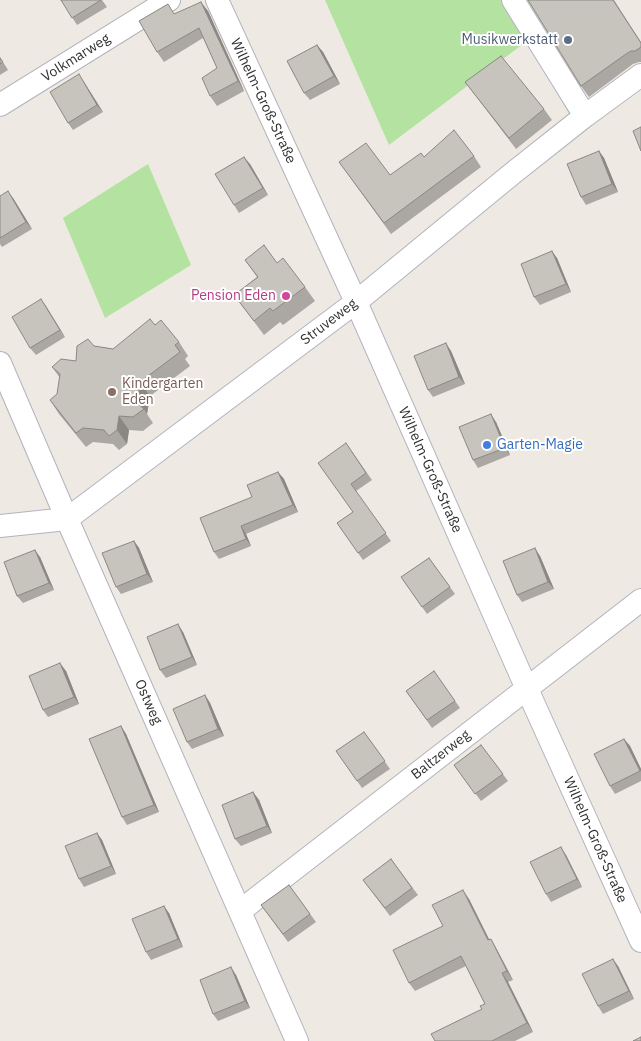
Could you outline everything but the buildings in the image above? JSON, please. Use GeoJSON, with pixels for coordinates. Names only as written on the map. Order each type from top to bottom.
{"type":"FeatureCollection","features":[{"type":"Feature","properties":{"kind":"street","name":"Wilhelm-Groß-Straße"},"geometry":{"type":"LineString","coordinates":[[216,0],[356,302],[641,941]]}},
{"type":"Feature","properties":{"kind":"street"},"geometry":{"type":"LineString","coordinates":[[513,0],[585,116]]}},
{"type":"Feature","properties":{"kind":"street","name":"Volkmarweg"},"geometry":{"type":"LineString","coordinates":[[0,106],[156,3]]}},
{"type":"Feature","properties":{"kind":"street","name":"Struveweg"},"geometry":{"type":"LineString","coordinates":[[67,519],[356,302],[513,173],[641,75]]}},
{"type":"Feature","properties":{"kind":"street","name":"Ostweg"},"geometry":{"type":"LineString","coordinates":[[0,363],[297,1041]]}},
{"type":"Feature","properties":{"kind":"street"},"geometry":{"type":"LineString","coordinates":[[0,526],[67,519]]}},
{"type":"Feature","properties":{"kind":"street","name":"Baltzerweg"},"geometry":{"type":"LineString","coordinates":[[240,911],[641,600]]}},
{"type":"Feature","properties":{"kind":"green space"},"geometry":{"type":"Polygon","coordinates":[[[325,0],[527,0],[540,21],[536,23],[588,105],[571,117],[527,41],[389,145],[325,0]]]}},
{"type":"Feature","properties":{"kind":"green space"},"geometry":{"type":"Polygon","coordinates":[[[148,164],[191,265],[105,318],[63,218],[148,164]]]}},
{"type":"Feature","properties":{"kind":"place","name":"Musikwerkstatt"},"geometry":{"type":"Point","coordinates":[568,40]}},
{"type":"Feature","properties":{"kind":"place","name":"Pension Eden"},"geometry":{"type":"Point","coordinates":[286,296]}},
{"type":"Feature","properties":{"kind":"place","name":"Kindergarten Eden"},"geometry":{"type":"Point","coordinates":[112,392]}},
{"type":"Feature","properties":{"kind":"place","name":"Garten-Magie"},"geometry":{"type":"Point","coordinates":[487,445]}}]}
